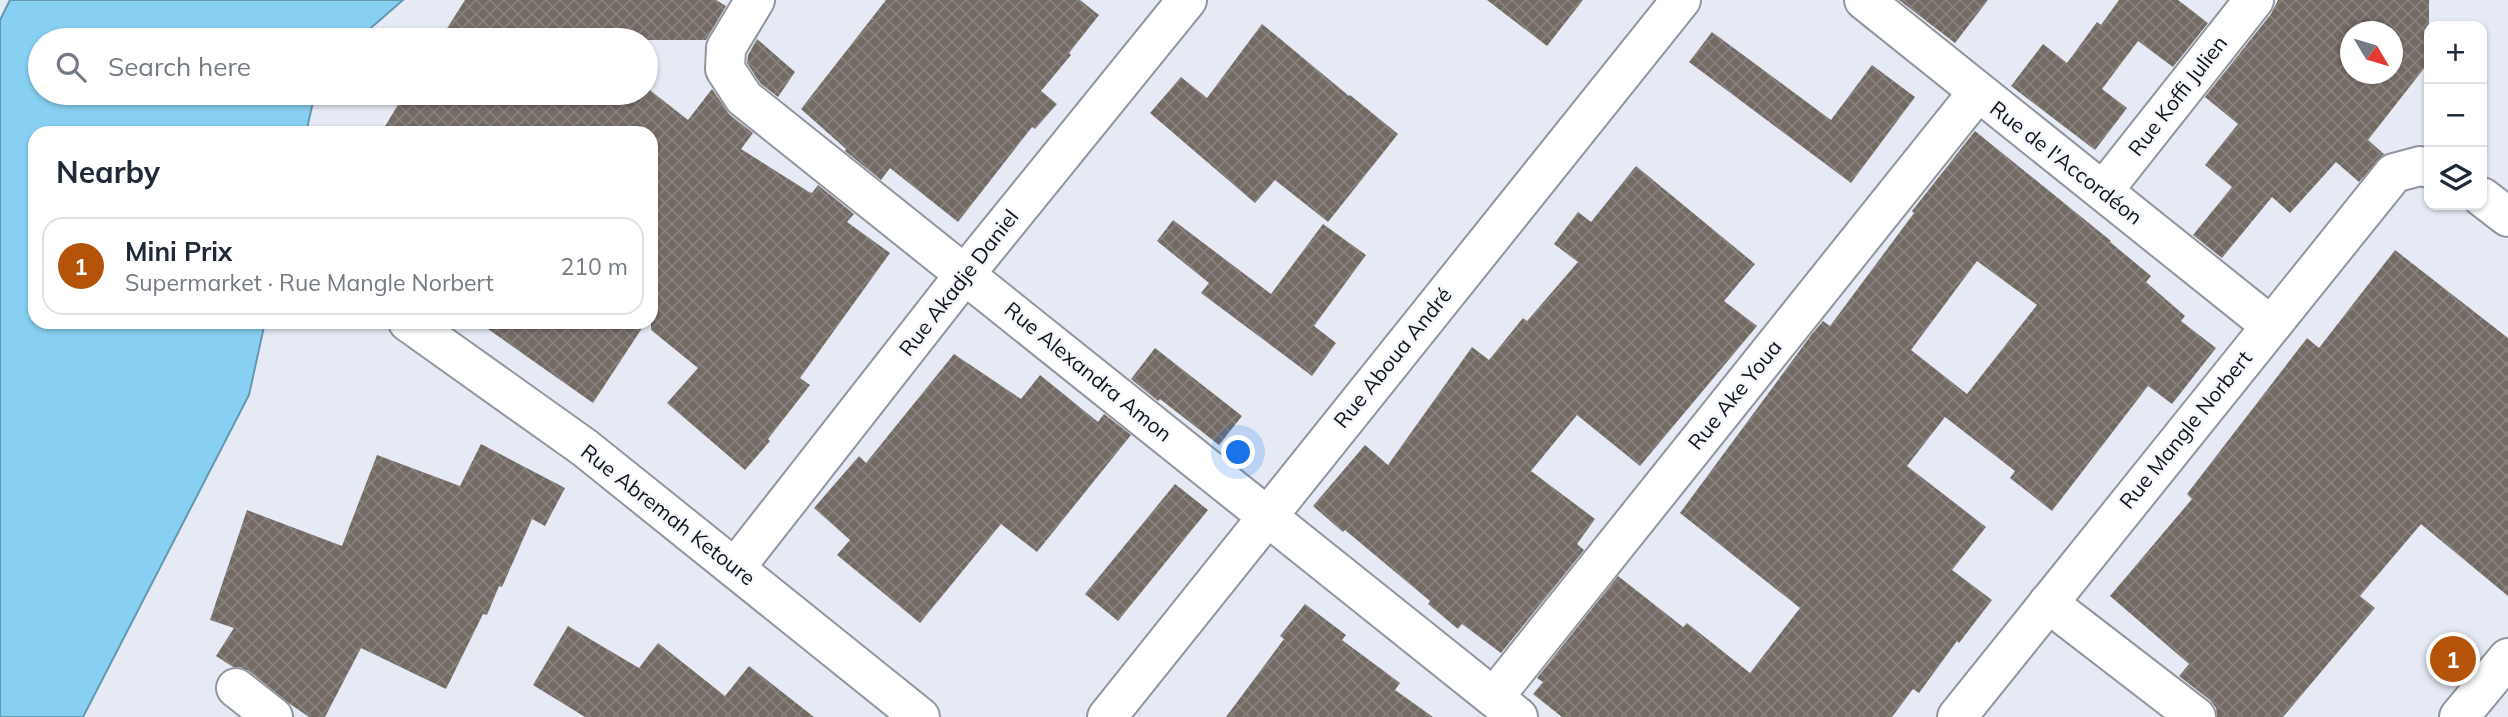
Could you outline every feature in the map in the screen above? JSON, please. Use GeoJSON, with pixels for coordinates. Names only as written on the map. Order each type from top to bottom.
{"type":"FeatureCollection","features":[{"type":"Feature","properties":{"kind":"street","name":"Rue Alexandra Amon"},"geometry":{"type":"LineString","coordinates":[[755,0],[726,48],[726,69],[744,98],[1506,707]]}},
{"type":"Feature","properties":{"kind":"street","name":"Rue Akadje Daniel"},"geometry":{"type":"LineString","coordinates":[[736,568],[965,274],[1187,0]]}},
{"type":"Feature","properties":{"kind":"street","name":"Rue Aboua André"},"geometry":{"type":"LineString","coordinates":[[1107,717],[1681,0]]}},
{"type":"Feature","properties":{"kind":"street","name":"Rue de l'Accordéon"},"geometry":{"type":"LineString","coordinates":[[1864,0],[2270,325]]}},
{"type":"Feature","properties":{"kind":"street","name":"Rue Koffi Julien"},"geometry":{"type":"LineString","coordinates":[[2103,191],[2254,0]]}},
{"type":"Feature","properties":{"kind":"street","name":"Rue Ake Youa"},"geometry":{"type":"LineString","coordinates":[[1506,707],[1977,93]]}},
{"type":"Feature","properties":{"kind":"street","name":"Rue Mangle Norbert"},"geometry":{"type":"LineString","coordinates":[[1957,717],[2393,173],[2424,167]]}},
{"type":"Feature","properties":{"kind":"street"},"geometry":{"type":"LineString","coordinates":[[2487,201],[2508,217]]}},
{"type":"Feature","properties":{"kind":"street","name":"Rue Abremah Ketoure"},"geometry":{"type":"LineString","coordinates":[[418,329],[585,448],[920,717]]}},
{"type":"Feature","properties":{"kind":"street"},"geometry":{"type":"LineString","coordinates":[[2048,603],[2196,717]]}},
{"type":"Feature","properties":{"kind":"street"},"geometry":{"type":"LineString","coordinates":[[2459,717],[2508,658]]}},
{"type":"Feature","properties":{"kind":"street"},"geometry":{"type":"LineString","coordinates":[[236,688],[273,717]]}},
{"type":"Feature","properties":{"kind":"water"},"geometry":{"type":"Polygon","coordinates":[[[10,0],[403,0],[371,28],[28,28],[28,105],[312,105],[308,126],[28,126],[28,329],[263,329],[249,395],[83,717],[0,717],[0,20],[10,0]]]}},
{"type":"Feature","properties":{"kind":"building"},"geometry":{"type":"Polygon","coordinates":[[[465,0],[716,0],[726,6],[706,40],[658,40],[658,28],[447,28],[465,0]]]}},
{"type":"Feature","properties":{"kind":"building"},"geometry":{"type":"Polygon","coordinates":[[[886,0],[1080,0],[1099,15],[1041,91],[1057,104],[1035,129],[1032,127],[958,222],[890,168],[881,180],[845,151],[846,149],[801,109],[886,0]]]}},
{"type":"Feature","properties":{"kind":"building"},"geometry":{"type":"Polygon","coordinates":[[[1487,0],[1583,0],[1547,46],[1487,0]]]}},
{"type":"Feature","properties":{"kind":"building"},"geometry":{"type":"Polygon","coordinates":[[[1899,0],[1988,0],[1955,43],[1899,0]]]}},
{"type":"Feature","properties":{"kind":"building"},"geometry":{"type":"Polygon","coordinates":[[[2119,0],[2178,0],[2208,23],[2173,67],[2138,41],[2102,89],[2127,108],[2095,150],[2011,86],[2043,44],[2067,63],[2097,22],[2101,25],[2119,0]]]}},
{"type":"Feature","properties":{"kind":"building"},"geometry":{"type":"Polygon","coordinates":[[[2278,0],[2429,0],[2429,21],[2424,21],[2424,68],[2368,140],[2384,154],[2359,182],[2336,162],[2290,213],[2272,197],[2222,258],[2193,235],[2232,187],[2205,165],[2238,124],[2205,97],[2271,14],[2278,0]]]}},
{"type":"Feature","properties":{"kind":"building"},"geometry":{"type":"Polygon","coordinates":[[[1262,24],[1398,134],[1328,222],[1275,180],[1255,203],[1150,113],[1181,77],[1207,98],[1262,24]]]}},
{"type":"Feature","properties":{"kind":"building"},"geometry":{"type":"Polygon","coordinates":[[[1712,32],[1831,120],[1872,65],[1915,97],[1851,183],[1689,62],[1712,32]]]}},
{"type":"Feature","properties":{"kind":"building"},"geometry":{"type":"Polygon","coordinates":[[[757,39],[795,72],[778,97],[760,83],[747,63],[748,55],[757,39]]]}},
{"type":"Feature","properties":{"kind":"building"},"geometry":{"type":"Polygon","coordinates":[[[712,89],[730,115],[753,133],[741,149],[809,192],[812,193],[818,185],[854,214],[847,222],[890,253],[800,378],[810,385],[768,439],[770,441],[745,470],[667,403],[698,368],[651,330],[658,329],[658,126],[385,126],[398,105],[658,105],[658,96],[688,120],[712,89]]]}},
{"type":"Feature","properties":{"kind":"building"},"geometry":{"type":"Polygon","coordinates":[[[1975,131],[2151,276],[2146,282],[2185,316],[2181,321],[2216,348],[2172,404],[2148,386],[2052,511],[2010,478],[2015,471],[1945,417],[1907,466],[1986,527],[1952,570],[1992,600],[1959,643],[1957,641],[1919,693],[1913,689],[1892,717],[1562,717],[1533,694],[1543,682],[1537,678],[1618,576],[1683,627],[1687,623],[1750,673],[1800,608],[1680,513],[1812,334],[1823,321],[1830,326],[1914,213],[1912,211],[1975,131]],[[1977,261],[1911,350],[1967,394],[2037,305],[1977,261]]]}},
{"type":"Feature","properties":{"kind":"building"},"geometry":{"type":"Polygon","coordinates":[[[1636,166],[1755,264],[1724,301],[1757,326],[1640,466],[1577,415],[1531,471],[1595,519],[1577,544],[1584,550],[1501,653],[1462,624],[1458,629],[1428,604],[1430,601],[1313,506],[1365,445],[1388,465],[1472,347],[1489,360],[1523,318],[1527,321],[1578,262],[1554,244],[1578,212],[1591,222],[1636,166]]]}},
{"type":"Feature","properties":{"kind":"building"},"geometry":{"type":"Polygon","coordinates":[[[1173,220],[1271,294],[1323,224],[1366,255],[1314,326],[1336,343],[1312,376],[1201,293],[1209,283],[1157,241],[1173,220]]]}},
{"type":"Feature","properties":{"kind":"building"},"geometry":{"type":"Polygon","coordinates":[[[2395,250],[2508,338],[2508,596],[2421,524],[2360,596],[2375,608],[2283,717],[2217,717],[2216,708],[2210,700],[2179,676],[2189,664],[2110,596],[2192,499],[2187,494],[2307,338],[2319,348],[2395,250]]]}},
{"type":"Feature","properties":{"kind":"building"},"geometry":{"type":"Polygon","coordinates":[[[488,329],[641,329],[593,403],[488,329]]]}},
{"type":"Feature","properties":{"kind":"building"},"geometry":{"type":"Polygon","coordinates":[[[1155,348],[1242,416],[1219,445],[1131,379],[1155,348]]]}},
{"type":"Feature","properties":{"kind":"building"},"geometry":{"type":"Polygon","coordinates":[[[954,354],[1021,399],[1040,375],[1098,422],[1104,414],[1131,435],[1037,552],[1001,524],[920,623],[837,555],[850,540],[814,508],[859,456],[866,463],[954,354]]]}},
{"type":"Feature","properties":{"kind":"building"},"geometry":{"type":"Polygon","coordinates":[[[481,444],[565,488],[545,526],[532,519],[502,587],[499,586],[487,615],[483,614],[446,689],[361,648],[325,717],[309,717],[249,671],[233,667],[216,656],[234,628],[210,620],[247,510],[342,546],[377,455],[460,486],[481,444]]]}},
{"type":"Feature","properties":{"kind":"building"},"geometry":{"type":"Polygon","coordinates":[[[1175,484],[1208,510],[1118,621],[1085,594],[1175,484]]]}},
{"type":"Feature","properties":{"kind":"building"},"geometry":{"type":"Polygon","coordinates":[[[1305,604],[1346,635],[1342,640],[1400,683],[1395,690],[1433,717],[1226,717],[1284,639],[1280,636],[1305,604]]]}},
{"type":"Feature","properties":{"kind":"building"},"geometry":{"type":"Polygon","coordinates":[[[568,626],[639,668],[658,643],[725,696],[749,666],[814,717],[585,717],[533,685],[568,626]]]}},
{"type":"Feature","properties":{"kind":"place","name":"Mini Prix"},"geometry":{"type":"Point","coordinates":[2453,659]}}]}
